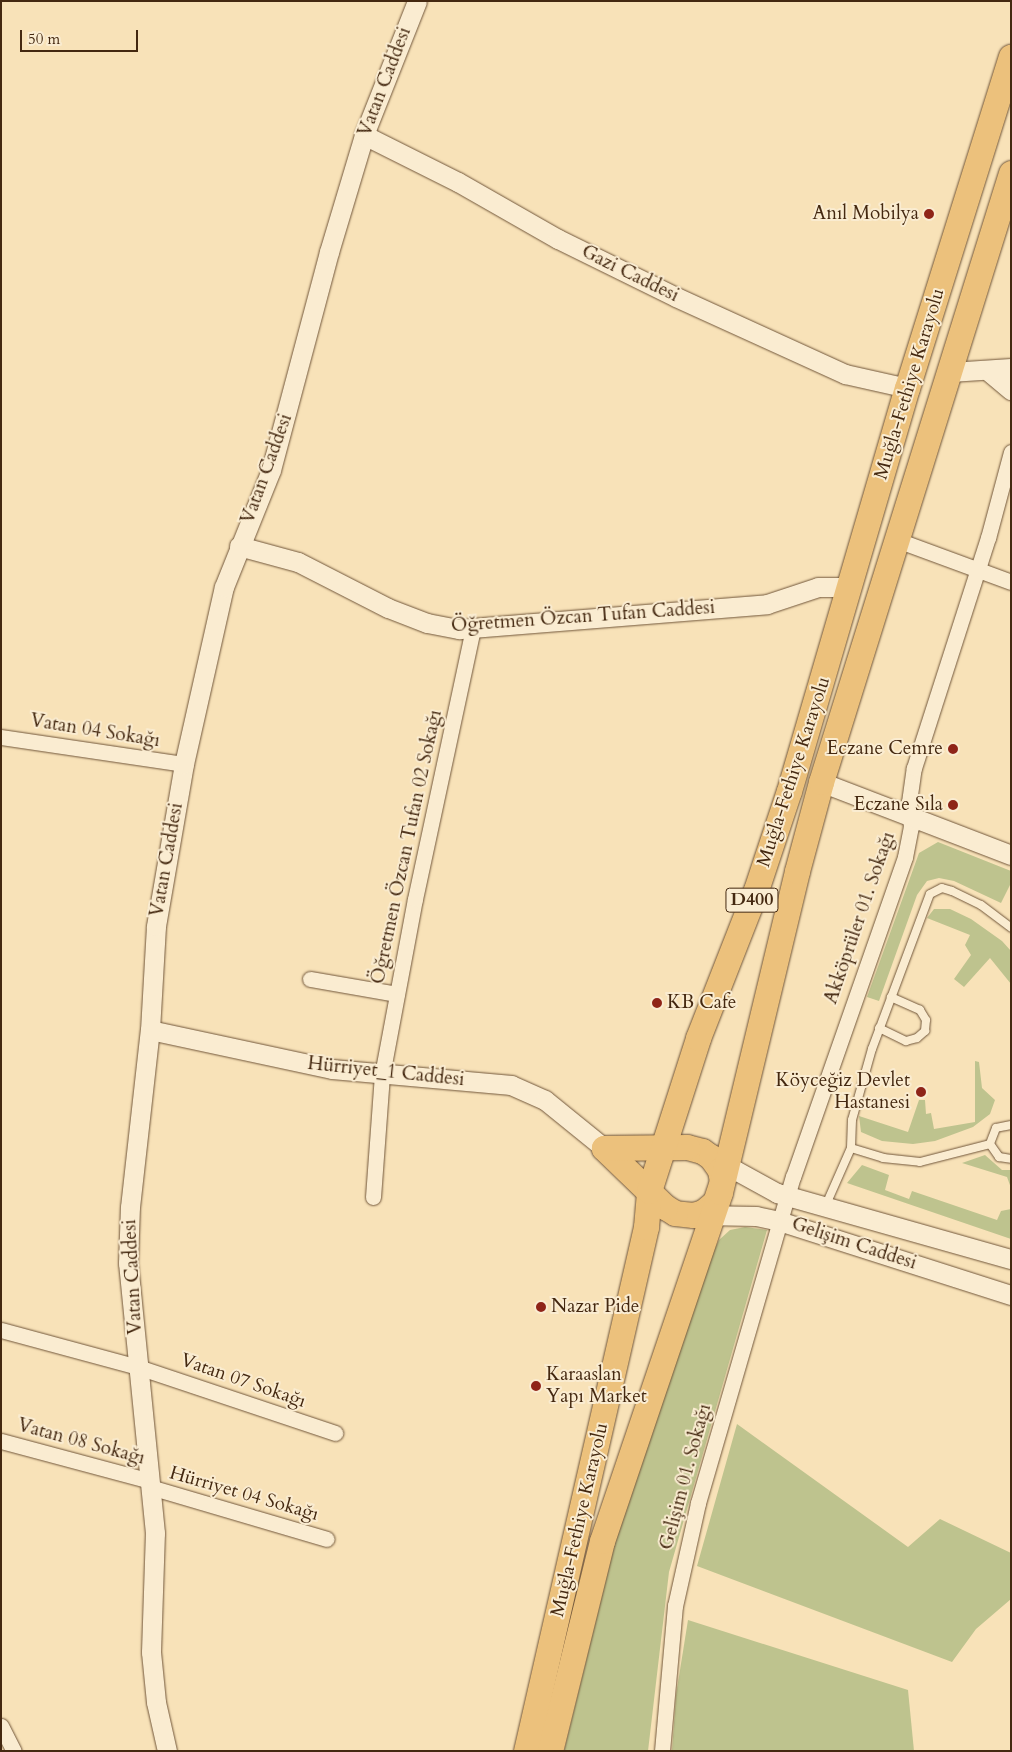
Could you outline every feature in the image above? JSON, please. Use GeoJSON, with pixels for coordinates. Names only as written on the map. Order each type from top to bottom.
{"type":"FeatureCollection","features":[{"type":"Feature","properties":{"kind":"highway","name":"Muğla-Fethiye Karayolu"},"geometry":{"type":"LineString","coordinates":[[526,1751],[646,1227],[698,1038],[770,848],[850,587],[907,388],[1011,57]]}},
{"type":"Feature","properties":{"kind":"highway","name":"Muğla-Fethiye Karayolu"},"geometry":{"type":"LineString","coordinates":[[550,1751],[602,1541],[702,1215],[720,1192],[719,1161],[821,782],[1011,173]]}},
{"type":"Feature","properties":{"kind":"highway"},"geometry":{"type":"LineString","coordinates":[[604,1148],[662,1172],[675,1213],[702,1215]]}},
{"type":"Feature","properties":{"kind":"highway"},"geometry":{"type":"LineString","coordinates":[[604,1148],[662,1172]]}},
{"type":"Feature","properties":{"kind":"highway"},"geometry":{"type":"LineString","coordinates":[[662,1172],[698,1149],[719,1161]]}},
{"type":"Feature","properties":{"kind":"street","name":"Vatan Caddesi"},"geometry":{"type":"LineString","coordinates":[[167,1751],[156,1702],[151,1652],[156,1564],[128,1236],[150,1030],[156,926],[184,764],[216,616],[239,546],[271,470],[329,252],[364,135],[417,1]]}},
{"type":"Feature","properties":{"kind":"street","name":"Gazi Caddesi"},"geometry":{"type":"LineString","coordinates":[[364,135],[458,182],[558,239],[711,313],[845,374],[907,388]]}},
{"type":"Feature","properties":{"kind":"street"},"geometry":{"type":"LineString","coordinates":[[950,372],[1011,368]]}},
{"type":"Feature","properties":{"kind":"street"},"geometry":{"type":"LineString","coordinates":[[988,371],[1011,390]]}},
{"type":"Feature","properties":{"kind":"street","name":"Akköprüler 01. Sokağı"},"geometry":{"type":"LineString","coordinates":[[779,1220],[905,857],[911,816],[914,768],[978,570],[1011,452]]}},
{"type":"Feature","properties":{"kind":"street"},"geometry":{"type":"LineString","coordinates":[[897,540],[1011,582]]}},
{"type":"Feature","properties":{"kind":"street","name":"Öğretmen Özcan Tufan Caddesi"},"geometry":{"type":"LineString","coordinates":[[239,546],[298,562],[388,608],[427,623],[459,629],[767,604],[818,587],[850,587]]}},
{"type":"Feature","properties":{"kind":"street","name":"Öğretmen Özcan Tufan 02 Sokağı"},"geometry":{"type":"LineString","coordinates":[[373,1197],[382,1075],[473,628]]}},
{"type":"Feature","properties":{"kind":"street","name":"Vatan 04 Sokağı"},"geometry":{"type":"LineString","coordinates":[[1,737],[184,764]]}},
{"type":"Feature","properties":{"kind":"street"},"geometry":{"type":"LineString","coordinates":[[821,782],[1011,855]]}},
{"type":"Feature","properties":{"kind":"street"},"geometry":{"type":"LineString","coordinates":[[310,979],[398,994]]}},
{"type":"Feature","properties":{"kind":"street","name":"Hürriyet_1 Caddesi"},"geometry":{"type":"LineString","coordinates":[[150,1030],[310,1066],[382,1075],[511,1085],[545,1100],[604,1148]]}},
{"type":"Feature","properties":{"kind":"street","name":"Gelişim Caddesi"},"geometry":{"type":"LineString","coordinates":[[719,1161],[762,1187],[787,1196],[1011,1259]]}},
{"type":"Feature","properties":{"kind":"street","name":"Gelişim Caddesi"},"geometry":{"type":"LineString","coordinates":[[702,1215],[756,1216],[779,1220],[1011,1295]]}},
{"type":"Feature","properties":{"kind":"street","name":"Gelişim 01. Sokağı"},"geometry":{"type":"LineString","coordinates":[[662,1751],[670,1644],[682,1568],[779,1220]]}},
{"type":"Feature","properties":{"kind":"street","name":"Vatan 07 Sokağı"},"geometry":{"type":"LineString","coordinates":[[1,1330],[138,1367],[335,1433]]}},
{"type":"Feature","properties":{"kind":"street","name":"Vatan 08 Sokağı"},"geometry":{"type":"LineString","coordinates":[[1,1441],[150,1484]]}},
{"type":"Feature","properties":{"kind":"street","name":"Hürriyet 04 Sokağı"},"geometry":{"type":"LineString","coordinates":[[150,1484],[327,1539]]}},
{"type":"Feature","properties":{"kind":"street"},"geometry":{"type":"LineString","coordinates":[[1,1726],[14,1751]]}},
{"type":"Feature","properties":{"kind":"lane"},"geometry":{"type":"LineString","coordinates":[[825,1207],[851,1148],[854,1107],[879,1028],[925,904],[935,889],[942,888],[965,897],[1011,928]]}},
{"type":"Feature","properties":{"kind":"lane"},"geometry":{"type":"LineString","coordinates":[[879,1028],[906,1040],[917,1038],[924,1031],[926,1020],[920,1010],[891,997]]}},
{"type":"Feature","properties":{"kind":"lane"},"geometry":{"type":"LineString","coordinates":[[990,1144],[996,1128],[1011,1125]]}},
{"type":"Feature","properties":{"kind":"lane"},"geometry":{"type":"LineString","coordinates":[[851,1148],[883,1158],[920,1162],[990,1144]]}},
{"type":"Feature","properties":{"kind":"lane"},"geometry":{"type":"LineString","coordinates":[[990,1144],[999,1157],[1011,1159]]}},
{"type":"Feature","properties":{"kind":"green space"},"geometry":{"type":"Polygon","coordinates":[[[938,842],[1011,871],[1011,883],[1001,903],[954,881],[939,878],[927,881],[917,895],[879,1001],[867,997],[919,853],[938,842]]]}},
{"type":"Feature","properties":{"kind":"green space"},"geometry":{"type":"Polygon","coordinates":[[[934,909],[950,909],[971,919],[1002,941],[1011,951],[1011,984],[990,958],[964,987],[954,979],[971,955],[965,945],[970,935],[927,918],[934,909]]]}},
{"type":"Feature","properties":{"kind":"green space"},"geometry":{"type":"Polygon","coordinates":[[[975,1061],[979,1062],[982,1088],[995,1100],[990,1114],[973,1127],[935,1141],[913,1144],[882,1141],[861,1132],[859,1116],[908,1132],[919,1100],[925,1100],[926,1114],[931,1113],[934,1129],[975,1122],[975,1061]]]}},
{"type":"Feature","properties":{"kind":"green space"},"geometry":{"type":"Polygon","coordinates":[[[985,1155],[1002,1170],[1011,1170],[1011,1188],[1007,1177],[962,1163],[985,1155]]]}},
{"type":"Feature","properties":{"kind":"green space"},"geometry":{"type":"Polygon","coordinates":[[[862,1165],[889,1175],[885,1190],[909,1199],[912,1191],[997,1220],[1001,1211],[1011,1209],[1011,1239],[847,1183],[862,1165]]]}},
{"type":"Feature","properties":{"kind":"green space"},"geometry":{"type":"Polygon","coordinates":[[[745,1227],[767,1230],[669,1572],[648,1751],[564,1751],[617,1534],[713,1252],[719,1240],[730,1230],[745,1227]]]}},
{"type":"Feature","properties":{"kind":"green space"},"geometry":{"type":"Polygon","coordinates":[[[737,1424],[908,1547],[940,1519],[1011,1553],[1011,1599],[976,1629],[952,1662],[697,1566],[737,1424]]]}},
{"type":"Feature","properties":{"kind":"green space"},"geometry":{"type":"Polygon","coordinates":[[[688,1620],[908,1690],[914,1751],[672,1751],[676,1695],[688,1620]]]}},
{"type":"Feature","properties":{"kind":"place","name":"Anıl Mobilya"},"geometry":{"type":"Point","coordinates":[929,214]}},
{"type":"Feature","properties":{"kind":"place","name":"Eczane Cemre"},"geometry":{"type":"Point","coordinates":[953,749]}},
{"type":"Feature","properties":{"kind":"place","name":"Eczane Sıla"},"geometry":{"type":"Point","coordinates":[953,805]}},
{"type":"Feature","properties":{"kind":"place","name":"KB Cafe"},"geometry":{"type":"Point","coordinates":[657,1003]}},
{"type":"Feature","properties":{"kind":"place","name":"Köyceğiz Devlet Hastanesi"},"geometry":{"type":"Point","coordinates":[921,1092]}},
{"type":"Feature","properties":{"kind":"place","name":"Nazar Pide"},"geometry":{"type":"Point","coordinates":[541,1307]}},
{"type":"Feature","properties":{"kind":"place","name":"Karaaslan Yapı Market"},"geometry":{"type":"Point","coordinates":[536,1386]}}]}
